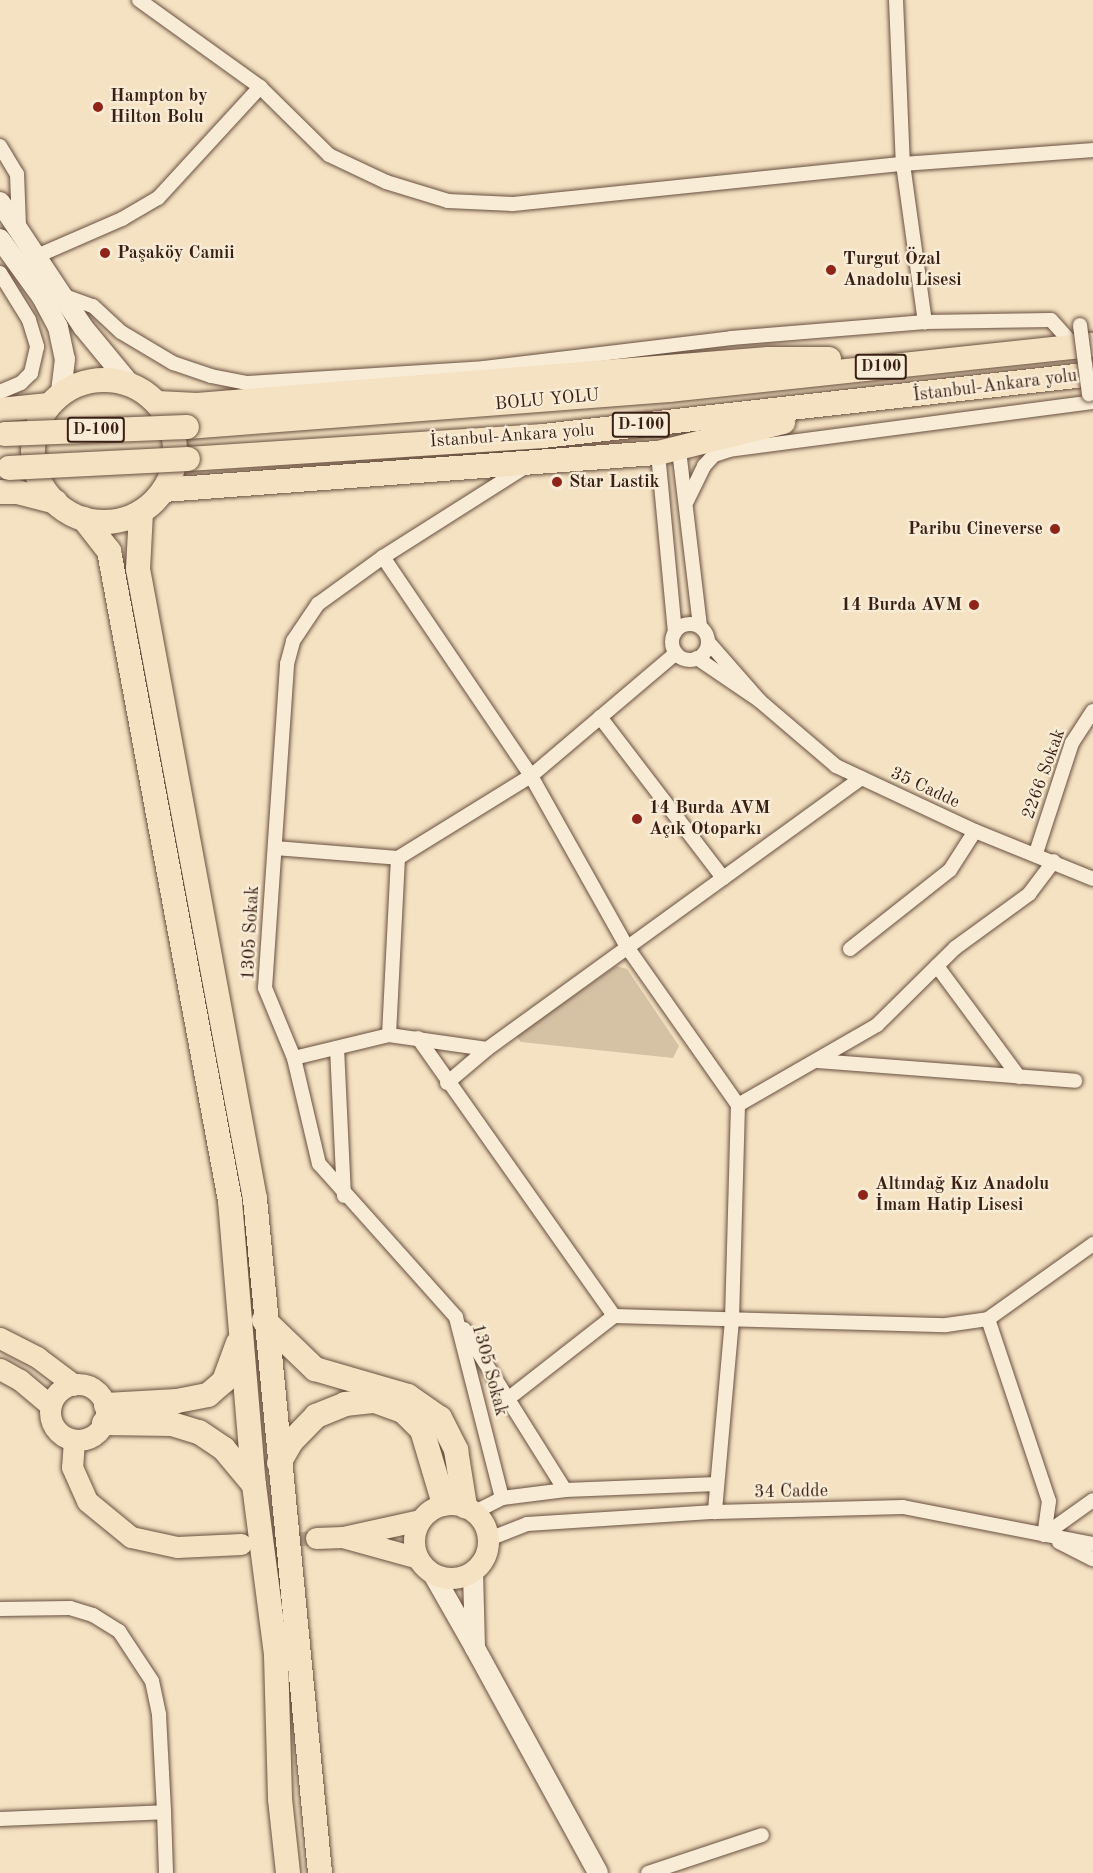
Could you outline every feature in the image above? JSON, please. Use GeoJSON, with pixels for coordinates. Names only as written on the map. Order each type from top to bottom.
{"type":"FeatureCollection","features":[{"type":"Feature","properties":{"kind":"highway","name":"BOLU YOLU"},"geometry":{"type":"LineString","coordinates":[[3,434],[187,427],[669,390],[948,359],[1082,339]]}},
{"type":"Feature","properties":{"kind":"highway"},"geometry":{"type":"LineString","coordinates":[[157,403],[197,405],[361,394],[768,359],[948,359]]}},
{"type":"Feature","properties":{"kind":"highway"},"geometry":{"type":"LineString","coordinates":[[0,411],[55,400],[94,380],[130,384],[157,403],[174,436],[174,464],[164,490],[141,512],[117,521],[84,519]]}},
{"type":"Feature","properties":{"kind":"highway","name":"İstanbul-Ankara yolu"},"geometry":{"type":"LineString","coordinates":[[5,468],[188,459],[543,436],[837,405],[1092,390]]}},
{"type":"Feature","properties":{"kind":"highway"},"geometry":{"type":"LineString","coordinates":[[55,400],[37,429],[33,455],[44,489],[56,502],[84,519],[109,551],[230,1201],[254,1485],[276,1655],[280,1799],[288,1873]]}},
{"type":"Feature","properties":{"kind":"highway"},"geometry":{"type":"LineString","coordinates":[[164,490],[669,452],[837,405]]}},
{"type":"Feature","properties":{"kind":"highway"},"geometry":{"type":"LineString","coordinates":[[0,492],[17,492],[56,502]]}},
{"type":"Feature","properties":{"kind":"highway"},"geometry":{"type":"LineString","coordinates":[[141,512],[138,569],[255,1199],[264,1320],[320,1873]]}},
{"type":"Feature","properties":{"kind":"highway"},"geometry":{"type":"LineString","coordinates":[[264,1320],[315,1369],[408,1396],[440,1418],[456,1450],[461,1507]]}},
{"type":"Feature","properties":{"kind":"highway"},"geometry":{"type":"LineString","coordinates":[[105,1414],[208,1395],[224,1381],[240,1338]]}},
{"type":"Feature","properties":{"kind":"highway"},"geometry":{"type":"LineString","coordinates":[[279,1463],[291,1442],[316,1416],[345,1404],[375,1401],[403,1411],[423,1430],[461,1507]]}},
{"type":"Feature","properties":{"kind":"highway"},"geometry":{"type":"LineString","coordinates":[[105,1414],[172,1424],[199,1432],[224,1449],[254,1485]]}},
{"type":"Feature","properties":{"kind":"main road"},"geometry":{"type":"LineString","coordinates":[[0,202],[19,226],[62,295],[103,354],[130,384]]}},
{"type":"Feature","properties":{"kind":"main road"},"geometry":{"type":"LineString","coordinates":[[0,239],[37,289],[57,327],[65,359],[55,400]]}},
{"type":"Feature","properties":{"kind":"main road"},"geometry":{"type":"LineString","coordinates":[[0,1338],[37,1357],[74,1385],[95,1390],[105,1414],[92,1437],[74,1440],[53,1425],[51,1406],[60,1390],[74,1385]]}},
{"type":"Feature","properties":{"kind":"main road"},"geometry":{"type":"LineString","coordinates":[[0,1369],[26,1384],[51,1406]]}},
{"type":"Feature","properties":{"kind":"main road"},"geometry":{"type":"LineString","coordinates":[[74,1440],[72,1467],[87,1501],[131,1537],[177,1547],[242,1544]]}},
{"type":"Feature","properties":{"kind":"main road"},"geometry":{"type":"LineString","coordinates":[[316,1538],[343,1537],[420,1520],[461,1507],[489,1539],[485,1557],[473,1572],[453,1579],[433,1574]]}},
{"type":"Feature","properties":{"kind":"main road"},"geometry":{"type":"LineString","coordinates":[[418,1558],[414,1539],[420,1520]]}},
{"type":"Feature","properties":{"kind":"main road"},"geometry":{"type":"LineString","coordinates":[[343,1537],[418,1558],[433,1574],[476,1648],[598,1873]]}},
{"type":"Feature","properties":{"kind":"main road"},"geometry":{"type":"LineString","coordinates":[[473,1572],[476,1648]]}},
{"type":"Feature","properties":{"kind":"street"},"geometry":{"type":"LineString","coordinates":[[140,0],[260,87],[329,155],[386,182],[448,201],[513,204],[903,164],[1093,150]]}},
{"type":"Feature","properties":{"kind":"street"},"geometry":{"type":"LineString","coordinates":[[896,0],[903,164],[925,322]]}},
{"type":"Feature","properties":{"kind":"street"},"geometry":{"type":"LineString","coordinates":[[37,256],[122,219],[158,198],[260,87]]}},
{"type":"Feature","properties":{"kind":"street"},"geometry":{"type":"LineString","coordinates":[[0,146],[17,174],[19,226]]}},
{"type":"Feature","properties":{"kind":"street"},"geometry":{"type":"LineString","coordinates":[[0,273],[29,320],[37,347],[31,373],[21,383],[0,392]]}},
{"type":"Feature","properties":{"kind":"street"},"geometry":{"type":"LineString","coordinates":[[62,295],[93,306],[121,332],[173,363],[211,376],[247,383],[484,368],[731,338],[925,322],[1051,320],[1082,339],[1092,390],[729,450],[714,455],[704,466],[687,501]]}},
{"type":"Feature","properties":{"kind":"street"},"geometry":{"type":"LineString","coordinates":[[669,452],[687,501],[700,627],[709,643],[760,701]]}},
{"type":"Feature","properties":{"kind":"street"},"geometry":{"type":"LineString","coordinates":[[669,452],[675,632],[672,643],[676,653],[686,659],[697,658],[760,701]]}},
{"type":"Feature","properties":{"kind":"street","name":"1305 Sokak"},"geometry":{"type":"LineString","coordinates":[[502,1498],[456,1317],[344,1196],[319,1164],[294,1058],[265,988],[287,664],[293,641],[318,604],[383,557],[530,463]]}},
{"type":"Feature","properties":{"kind":"street"},"geometry":{"type":"LineString","coordinates":[[383,557],[531,776],[627,947],[738,1105],[732,1320],[715,1512]]}},
{"type":"Feature","properties":{"kind":"street"},"geometry":{"type":"LineString","coordinates":[[675,632],[684,625],[700,627]]}},
{"type":"Feature","properties":{"kind":"street"},"geometry":{"type":"LineString","coordinates":[[697,658],[709,643]]}},
{"type":"Feature","properties":{"kind":"street"},"geometry":{"type":"LineString","coordinates":[[274,848],[398,858],[531,776],[676,653]]}},
{"type":"Feature","properties":{"kind":"street","name":"35 Cadde"},"geometry":{"type":"LineString","coordinates":[[760,701],[836,766],[975,831],[1036,852],[1093,879]]}},
{"type":"Feature","properties":{"kind":"street","name":"2266 Sokak"},"geometry":{"type":"LineString","coordinates":[[1036,852],[1072,743],[1093,711]]}},
{"type":"Feature","properties":{"kind":"street"},"geometry":{"type":"LineString","coordinates":[[600,717],[723,878]]}},
{"type":"Feature","properties":{"kind":"street"},"geometry":{"type":"LineString","coordinates":[[447,1083],[487,1049],[861,778]]}},
{"type":"Feature","properties":{"kind":"street"},"geometry":{"type":"LineString","coordinates":[[850,949],[950,870],[975,831]]}},
{"type":"Feature","properties":{"kind":"street"},"geometry":{"type":"LineString","coordinates":[[389,1035],[398,858]]}},
{"type":"Feature","properties":{"kind":"street"},"geometry":{"type":"LineString","coordinates":[[738,1105],[877,1025],[937,966],[1029,894],[1054,861]]}},
{"type":"Feature","properties":{"kind":"street"},"geometry":{"type":"LineString","coordinates":[[937,966],[1019,1077]]}},
{"type":"Feature","properties":{"kind":"street"},"geometry":{"type":"LineString","coordinates":[[294,1058],[389,1035],[487,1049]]}},
{"type":"Feature","properties":{"kind":"street"},"geometry":{"type":"LineString","coordinates":[[418,1038],[447,1083],[614,1316]]}},
{"type":"Feature","properties":{"kind":"street"},"geometry":{"type":"LineString","coordinates":[[337,1048],[344,1196]]}},
{"type":"Feature","properties":{"kind":"street"},"geometry":{"type":"LineString","coordinates":[[818,1061],[1076,1081]]}},
{"type":"Feature","properties":{"kind":"street"},"geometry":{"type":"LineString","coordinates":[[508,1398],[614,1316],[946,1325],[988,1319],[1093,1244]]}},
{"type":"Feature","properties":{"kind":"street"},"geometry":{"type":"LineString","coordinates":[[456,1317],[565,1490]]}},
{"type":"Feature","properties":{"kind":"street"},"geometry":{"type":"LineString","coordinates":[[988,1319],[1049,1502],[1044,1535]]}},
{"type":"Feature","properties":{"kind":"street"},"geometry":{"type":"LineString","coordinates":[[461,1507],[502,1498],[565,1490],[717,1484]]}},
{"type":"Feature","properties":{"kind":"street"},"geometry":{"type":"LineString","coordinates":[[1044,1535],[1093,1500]]}},
{"type":"Feature","properties":{"kind":"street","name":"34 Cadde"},"geometry":{"type":"LineString","coordinates":[[489,1539],[527,1524],[715,1512],[903,1507],[1093,1544]]}},
{"type":"Feature","properties":{"kind":"street"},"geometry":{"type":"LineString","coordinates":[[1044,1535],[1093,1559]]}},
{"type":"Feature","properties":{"kind":"street"},"geometry":{"type":"LineString","coordinates":[[0,1608],[70,1608],[93,1615],[125,1639],[152,1681],[159,1715],[166,1873]]}},
{"type":"Feature","properties":{"kind":"street"},"geometry":{"type":"LineString","coordinates":[[0,1819],[164,1812]]}},
{"type":"Feature","properties":{"kind":"street"},"geometry":{"type":"LineString","coordinates":[[648,1873],[762,1835]]}},
{"type":"Feature","properties":{"kind":"shaded area"},"geometry":{"type":"Polygon","coordinates":[[[616,966],[627,969],[679,1046],[673,1058],[521,1042],[516,1036],[616,966]]]}},
{"type":"Feature","properties":{"kind":"tunnel"},"geometry":{"type":"LineString","coordinates":[[255,1543],[316,1538]]}},
{"type":"Feature","properties":{"kind":"place","name":"Hampton by Hilton Bolu"},"geometry":{"type":"Point","coordinates":[98,107]}},
{"type":"Feature","properties":{"kind":"place","name":"Paşaköy Camii"},"geometry":{"type":"Point","coordinates":[105,253]}},
{"type":"Feature","properties":{"kind":"place","name":"Turgut Özal Anadolu Lisesi"},"geometry":{"type":"Point","coordinates":[831,270]}},
{"type":"Feature","properties":{"kind":"place","name":"Star Lastik"},"geometry":{"type":"Point","coordinates":[557,482]}},
{"type":"Feature","properties":{"kind":"place","name":"Paribu Cineverse"},"geometry":{"type":"Point","coordinates":[1055,529]}},
{"type":"Feature","properties":{"kind":"place","name":"14 Burda AVM"},"geometry":{"type":"Point","coordinates":[974,605]}},
{"type":"Feature","properties":{"kind":"place","name":"14 Burda AVM Açık Otoparkı"},"geometry":{"type":"Point","coordinates":[637,819]}},
{"type":"Feature","properties":{"kind":"place","name":"Altındağ Kız Anadolu İmam Hatip Lisesi"},"geometry":{"type":"Point","coordinates":[863,1195]}}]}
